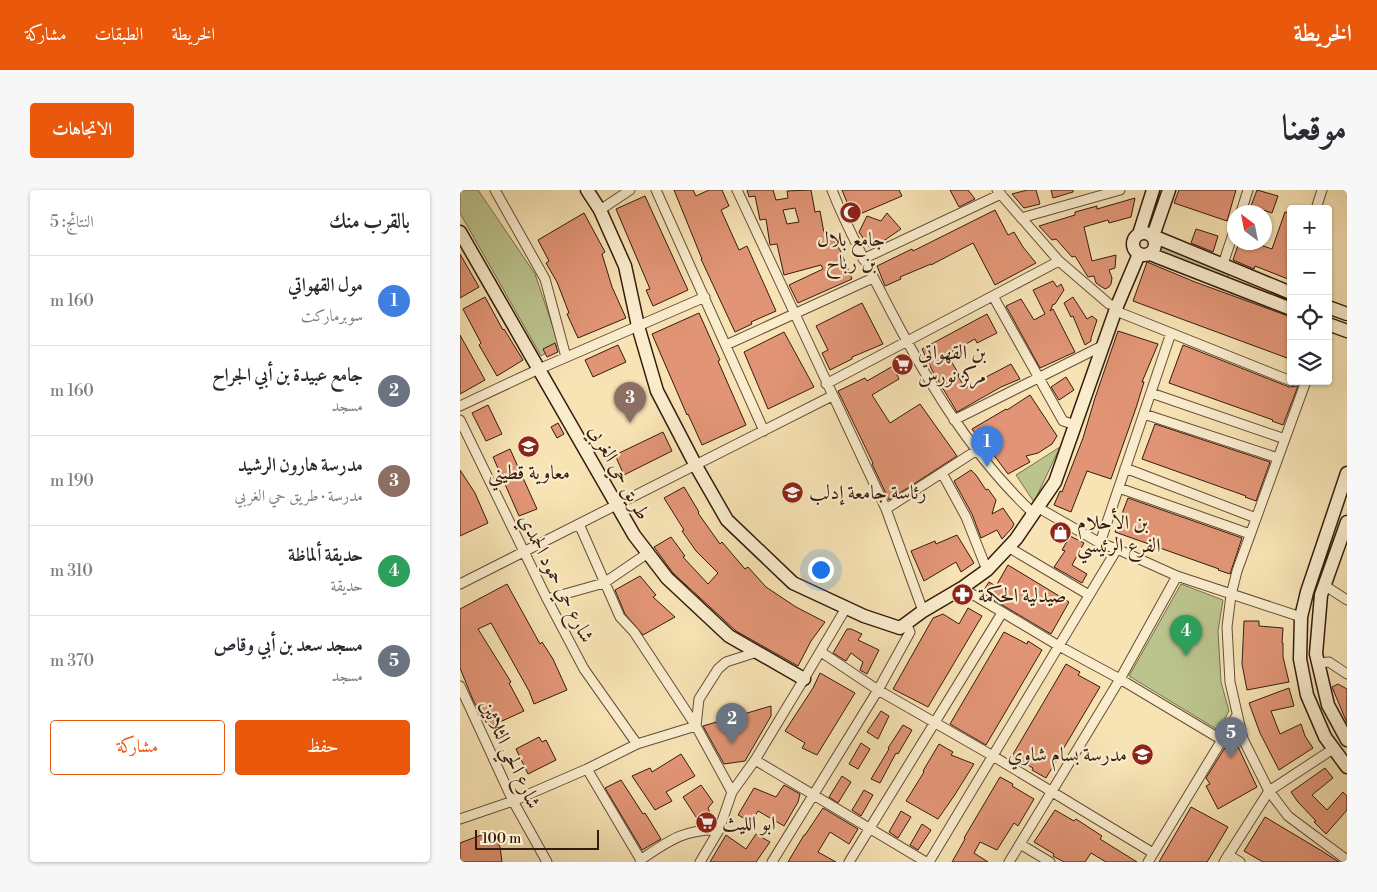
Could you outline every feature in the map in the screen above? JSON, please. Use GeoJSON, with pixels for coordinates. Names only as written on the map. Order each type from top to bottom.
{"type":"FeatureCollection","features":[{"type":"Feature","properties":{"kind":"street"},"geometry":{"type":"LineString","coordinates":[[495,190],[545,279],[566,357]]}},
{"type":"Feature","properties":{"kind":"street"},"geometry":{"type":"LineString","coordinates":[[587,190],[600,210],[625,266],[638,326],[657,391],[727,520],[793,583],[864,616],[900,628],[987,570],[1016,539],[1056,482],[1117,309],[1144,254],[1155,245],[1153,236],[1169,190]]}},
{"type":"Feature","properties":{"kind":"street"},"geometry":{"type":"LineString","coordinates":[[600,210],[630,190]]}},
{"type":"Feature","properties":{"kind":"street"},"geometry":{"type":"LineString","coordinates":[[656,190],[764,431]]}},
{"type":"Feature","properties":{"kind":"street"},"geometry":{"type":"LineString","coordinates":[[737,190],[886,510],[923,611]]}},
{"type":"Feature","properties":{"kind":"street"},"geometry":{"type":"LineString","coordinates":[[832,190],[873,278],[906,342],[954,420],[1016,497],[1035,510],[1100,543],[1177,576],[1301,617]]}},
{"type":"Feature","properties":{"kind":"street"},"geometry":{"type":"LineString","coordinates":[[1021,218],[1091,194],[1120,190]]}},
{"type":"Feature","properties":{"kind":"street"},"geometry":{"type":"LineString","coordinates":[[1153,190],[1139,234],[1134,240],[1134,248],[1144,254],[1287,308]]}},
{"type":"Feature","properties":{"kind":"street"},"geometry":{"type":"LineString","coordinates":[[1243,205],[1248,190]]}},
{"type":"Feature","properties":{"kind":"street"},"geometry":{"type":"LineString","coordinates":[[1317,205],[1322,190]]}},
{"type":"Feature","properties":{"kind":"street"},"geometry":{"type":"LineString","coordinates":[[864,259],[999,192],[1059,261],[1109,304],[1171,333],[1287,379]]}},
{"type":"Feature","properties":{"kind":"street","name":"طريق حي الغربي"},"geometry":{"type":"LineString","coordinates":[[460,232],[634,535],[667,578],[729,636],[804,679]]}},
{"type":"Feature","properties":{"kind":"street"},"geometry":{"type":"LineString","coordinates":[[1139,234],[1146,233],[1287,291]]}},
{"type":"Feature","properties":{"kind":"street"},"geometry":{"type":"LineString","coordinates":[[1223,264],[1228,250]]}},
{"type":"Feature","properties":{"kind":"street"},"geometry":{"type":"LineString","coordinates":[[826,384],[1059,261]]}},
{"type":"Feature","properties":{"kind":"street"},"geometry":{"type":"LineString","coordinates":[[726,345],[873,278]]}},
{"type":"Feature","properties":{"kind":"street"},"geometry":{"type":"LineString","coordinates":[[993,296],[1063,421],[1076,425]]}},
{"type":"Feature","properties":{"kind":"street"},"geometry":{"type":"LineString","coordinates":[[460,406],[539,369],[705,297]]}},
{"type":"Feature","properties":{"kind":"street"},"geometry":{"type":"LineString","coordinates":[[1332,308],[1347,314]]}},
{"type":"Feature","properties":{"kind":"street"},"geometry":{"type":"LineString","coordinates":[[1332,325],[1347,331]]}},
{"type":"Feature","properties":{"kind":"street"},"geometry":{"type":"LineString","coordinates":[[1100,543],[1171,333]]}},
{"type":"Feature","properties":{"kind":"street"},"geometry":{"type":"LineString","coordinates":[[954,420],[1104,345]]}},
{"type":"Feature","properties":{"kind":"street"},"geometry":{"type":"LineString","coordinates":[[1305,385],[1250,534],[1231,595],[1227,627],[1230,682],[1242,739],[1269,791],[1288,816],[1347,860]]}},
{"type":"Feature","properties":{"kind":"street"},"geometry":{"type":"LineString","coordinates":[[1151,393],[1285,439]]}},
{"type":"Feature","properties":{"kind":"street"},"geometry":{"type":"LineString","coordinates":[[460,584],[832,396]]}},
{"type":"Feature","properties":{"kind":"street"},"geometry":{"type":"LineString","coordinates":[[1144,414],[1278,458]]}},
{"type":"Feature","properties":{"kind":"street","name":"شارع حي حمود الحمدي"},"geometry":{"type":"LineString","coordinates":[[460,420],[546,599],[584,669],[637,744]]}},
{"type":"Feature","properties":{"kind":"street"},"geometry":{"type":"LineString","coordinates":[[886,510],[977,450]]}},
{"type":"Feature","properties":{"kind":"street"},"geometry":{"type":"LineString","coordinates":[[1125,468],[1256,518]]}},
{"type":"Feature","properties":{"kind":"street"},"geometry":{"type":"LineString","coordinates":[[1347,472],[1307,592],[1301,617],[1300,659],[1307,695],[1325,736],[1347,767]]}},
{"type":"Feature","properties":{"kind":"street"},"geometry":{"type":"LineString","coordinates":[[942,473],[966,517],[987,570]]}},
{"type":"Feature","properties":{"kind":"street"},"geometry":{"type":"LineString","coordinates":[[1119,488],[1250,534]]}},
{"type":"Feature","properties":{"kind":"street"},"geometry":{"type":"LineString","coordinates":[[579,524],[620,617],[634,632],[696,726],[732,792]]}},
{"type":"Feature","properties":{"kind":"street"},"geometry":{"type":"LineString","coordinates":[[1347,524],[1321,595],[1316,654],[1328,705],[1347,740]]}},
{"type":"Feature","properties":{"kind":"street"},"geometry":{"type":"LineString","coordinates":[[1008,546],[1089,596]]}},
{"type":"Feature","properties":{"kind":"street"},"geometry":{"type":"LineString","coordinates":[[754,760],[928,862],[1117,549]]}},
{"type":"Feature","properties":{"kind":"street"},"geometry":{"type":"LineString","coordinates":[[546,599],[604,583],[648,553]]}},
{"type":"Feature","properties":{"kind":"street"},"geometry":{"type":"LineString","coordinates":[[1009,862],[1120,679],[1177,576]]}},
{"type":"Feature","properties":{"kind":"street"},"geometry":{"type":"LineString","coordinates":[[1324,586],[1347,600]]}},
{"type":"Feature","properties":{"kind":"street"},"geometry":{"type":"LineString","coordinates":[[962,588],[1222,740]]}},
{"type":"Feature","properties":{"kind":"street"},"geometry":{"type":"LineString","coordinates":[[700,862],[719,830],[732,792],[821,652],[846,608]]}},
{"type":"Feature","properties":{"kind":"street"},"geometry":{"type":"LineString","coordinates":[[850,862],[1002,612]]}},
{"type":"Feature","properties":{"kind":"street"},"geometry":{"type":"LineString","coordinates":[[772,862],[878,690],[910,632],[906,623]]}},
{"type":"Feature","properties":{"kind":"street"},"geometry":{"type":"LineString","coordinates":[[696,726],[699,700],[718,669],[726,662],[757,652]]}},
{"type":"Feature","properties":{"kind":"street"},"geometry":{"type":"LineString","coordinates":[[821,652],[878,690],[993,756],[1153,853]]}},
{"type":"Feature","properties":{"kind":"street"},"geometry":{"type":"LineString","coordinates":[[1318,663],[1330,662],[1347,674]]}},
{"type":"Feature","properties":{"kind":"street","name":"شارع الحي الثلاثين"},"geometry":{"type":"LineString","coordinates":[[460,686],[513,801],[547,862]]}},
{"type":"Feature","properties":{"kind":"street"},"geometry":{"type":"LineString","coordinates":[[1148,862],[1238,715]]}},
{"type":"Feature","properties":{"kind":"street"},"geometry":{"type":"LineString","coordinates":[[460,819],[513,801],[587,769],[637,744],[696,726]]}},
{"type":"Feature","properties":{"kind":"street"},"geometry":{"type":"LineString","coordinates":[[1240,862],[1226,858],[1269,791],[1333,749]]}},
{"type":"Feature","properties":{"kind":"street"},"geometry":{"type":"LineString","coordinates":[[587,769],[641,861],[671,840],[686,833],[719,830]]}},
{"type":"Feature","properties":{"kind":"street"},"geometry":{"type":"LineString","coordinates":[[1020,844],[1050,862]]}},
{"type":"Feature","properties":{"kind":"green space"},"geometry":{"type":"Polygon","coordinates":[[[460,190],[478,190],[535,274],[559,345],[541,356],[460,213],[460,190]]]}},
{"type":"Feature","properties":{"kind":"green space"},"geometry":{"type":"Polygon","coordinates":[[[1160,246],[1229,273],[1228,278],[1158,251],[1160,246]]]}},
{"type":"Feature","properties":{"kind":"green space"},"geometry":{"type":"Polygon","coordinates":[[[1060,447],[1034,502],[1016,475],[1060,447]]]}},
{"type":"Feature","properties":{"kind":"green space"},"geometry":{"type":"Polygon","coordinates":[[[1181,584],[1223,600],[1218,631],[1221,682],[1229,711],[1218,730],[1129,676],[1181,584]]]}},
{"type":"Feature","properties":{"kind":"building"},"geometry":{"type":"Polygon","coordinates":[[[674,190],[693,190],[696,196],[709,190],[722,190],[729,206],[721,210],[739,250],[747,246],[776,311],[751,322],[752,324],[735,332],[701,259],[674,190]]]}},
{"type":"Feature","properties":{"kind":"building"},"geometry":{"type":"Polygon","coordinates":[[[747,190],[773,190],[776,200],[788,198],[787,191],[811,190],[815,212],[820,211],[824,233],[828,232],[840,250],[852,279],[798,303],[789,285],[823,269],[821,265],[784,275],[777,244],[770,245],[766,219],[760,220],[755,196],[749,197],[747,190]],[[795,208],[783,210],[787,224],[799,222],[795,208]]]}},
{"type":"Feature","properties":{"kind":"building"},"geometry":{"type":"Polygon","coordinates":[[[842,190],[899,190],[902,196],[853,217],[842,190]]]}},
{"type":"Feature","properties":{"kind":"building"},"geometry":{"type":"Polygon","coordinates":[[[950,190],[968,190],[975,199],[959,207],[950,190]]]}},
{"type":"Feature","properties":{"kind":"building"},"geometry":{"type":"Polygon","coordinates":[[[1036,190],[1040,204],[1024,208],[1012,194],[1036,190]]]}},
{"type":"Feature","properties":{"kind":"building"},"geometry":{"type":"Polygon","coordinates":[[[1051,190],[1073,190],[1073,192],[1053,198],[1051,190]]]}},
{"type":"Feature","properties":{"kind":"building"},"geometry":{"type":"Polygon","coordinates":[[[1179,190],[1236,190],[1232,205],[1227,205],[1227,221],[1174,203],[1179,190]]]}},
{"type":"Feature","properties":{"kind":"building"},"geometry":{"type":"Polygon","coordinates":[[[1257,190],[1278,196],[1272,213],[1272,205],[1251,205],[1257,190]]]}},
{"type":"Feature","properties":{"kind":"building"},"geometry":{"type":"Polygon","coordinates":[[[645,196],[688,290],[653,306],[646,290],[650,289],[616,209],[645,196]]]}},
{"type":"Feature","properties":{"kind":"building"},"geometry":{"type":"Polygon","coordinates":[[[1135,198],[1131,217],[1109,223],[1108,220],[1084,227],[1092,261],[1116,255],[1115,268],[1109,270],[1112,278],[1111,284],[1105,289],[1096,283],[1094,276],[1088,277],[1075,256],[1072,257],[1056,239],[1052,240],[1039,226],[1075,215],[1075,212],[1097,206],[1097,209],[1135,198]]]}},
{"type":"Feature","properties":{"kind":"building"},"geometry":{"type":"Polygon","coordinates":[[[995,210],[1008,235],[1014,232],[1036,263],[995,285],[973,243],[931,265],[900,277],[901,279],[885,286],[877,266],[912,249],[913,251],[995,210]]]}},
{"type":"Feature","properties":{"kind":"building"},"geometry":{"type":"Polygon","coordinates":[[[1285,212],[1287,212],[1287,279],[1255,266],[1254,269],[1233,260],[1236,250],[1272,249],[1285,212]]]}},
{"type":"Feature","properties":{"kind":"building"},"geometry":{"type":"Polygon","coordinates":[[[584,213],[605,252],[602,254],[612,287],[626,318],[578,338],[567,314],[569,313],[557,282],[546,263],[549,261],[538,240],[584,213]]]}},
{"type":"Feature","properties":{"kind":"building"},"geometry":{"type":"Polygon","coordinates":[[[887,213],[901,229],[879,244],[869,247],[859,232],[867,216],[881,221],[887,213]]]}},
{"type":"Feature","properties":{"kind":"building"},"geometry":{"type":"Polygon","coordinates":[[[1196,229],[1218,236],[1213,252],[1191,243],[1196,229]]]}},
{"type":"Feature","properties":{"kind":"building"},"geometry":{"type":"Polygon","coordinates":[[[460,254],[479,287],[460,298],[460,254]]]}},
{"type":"Feature","properties":{"kind":"building"},"geometry":{"type":"Polygon","coordinates":[[[1147,262],[1195,282],[1287,316],[1287,358],[1133,301],[1147,262]]]}},
{"type":"Feature","properties":{"kind":"building"},"geometry":{"type":"Polygon","coordinates":[[[1053,281],[1057,287],[1061,284],[1064,290],[1055,304],[1052,305],[1050,311],[1053,309],[1075,352],[1040,368],[1006,306],[1021,299],[1034,320],[1045,314],[1033,290],[1053,281]]]}},
{"type":"Feature","properties":{"kind":"building"},"geometry":{"type":"Polygon","coordinates":[[[485,297],[503,330],[523,360],[497,376],[479,345],[481,343],[463,309],[485,297]]]}},
{"type":"Feature","properties":{"kind":"building"},"geometry":{"type":"Polygon","coordinates":[[[1073,297],[1087,319],[1092,316],[1097,320],[1091,341],[1085,345],[1073,316],[1071,317],[1064,303],[1073,297]]]}},
{"type":"Feature","properties":{"kind":"building"},"geometry":{"type":"Polygon","coordinates":[[[862,303],[883,344],[852,357],[852,359],[830,370],[822,353],[828,350],[816,326],[862,303]]]}},
{"type":"Feature","properties":{"kind":"building"},"geometry":{"type":"Polygon","coordinates":[[[699,313],[746,425],[702,445],[652,334],[699,313]]]}},
{"type":"Feature","properties":{"kind":"building"},"geometry":{"type":"Polygon","coordinates":[[[987,314],[997,333],[977,343],[975,339],[951,352],[952,355],[949,357],[958,376],[965,388],[1011,364],[1020,379],[1001,387],[957,412],[933,372],[922,349],[987,314]]]}},
{"type":"Feature","properties":{"kind":"building"},"geometry":{"type":"Polygon","coordinates":[[[1118,331],[1158,344],[1142,382],[1144,382],[1136,408],[1111,479],[1087,471],[1071,512],[1054,505],[1060,491],[1062,492],[1083,438],[1118,331]]]}},
{"type":"Feature","properties":{"kind":"building"},"geometry":{"type":"Polygon","coordinates":[[[784,332],[814,387],[768,409],[744,352],[784,332]]]}},
{"type":"Feature","properties":{"kind":"building"},"geometry":{"type":"Polygon","coordinates":[[[460,335],[485,380],[460,394],[460,335]]]}},
{"type":"Feature","properties":{"kind":"building"},"geometry":{"type":"Polygon","coordinates":[[[555,343],[558,352],[547,357],[543,349],[555,343]]]}},
{"type":"Feature","properties":{"kind":"building"},"geometry":{"type":"Polygon","coordinates":[[[618,345],[626,362],[593,377],[585,360],[618,345]]]}},
{"type":"Feature","properties":{"kind":"building"},"geometry":{"type":"Polygon","coordinates":[[[1183,345],[1289,387],[1298,386],[1283,425],[1169,383],[1183,345]]]}},
{"type":"Feature","properties":{"kind":"building"},"geometry":{"type":"Polygon","coordinates":[[[893,366],[899,379],[872,395],[890,423],[920,404],[957,456],[889,500],[838,391],[865,378],[867,381],[893,366]]]}},
{"type":"Feature","properties":{"kind":"building"},"geometry":{"type":"Polygon","coordinates":[[[1066,377],[1074,390],[1059,400],[1051,387],[1066,377]]]}},
{"type":"Feature","properties":{"kind":"building"},"geometry":{"type":"Polygon","coordinates":[[[1030,395],[1057,436],[1052,444],[1038,453],[1026,456],[1030,462],[1008,474],[972,429],[1030,395]]]}},
{"type":"Feature","properties":{"kind":"building"},"geometry":{"type":"Polygon","coordinates":[[[488,405],[502,434],[486,441],[472,413],[488,405]]]}},
{"type":"Feature","properties":{"kind":"building"},"geometry":{"type":"Polygon","coordinates":[[[558,423],[564,434],[557,438],[551,427],[558,423]]]}},
{"type":"Feature","properties":{"kind":"building"},"geometry":{"type":"Polygon","coordinates":[[[1155,424],[1270,462],[1256,501],[1142,459],[1155,424]]]}},
{"type":"Feature","properties":{"kind":"building"},"geometry":{"type":"Polygon","coordinates":[[[663,432],[672,451],[624,475],[615,455],[663,432]]]}},
{"type":"Feature","properties":{"kind":"building"},"geometry":{"type":"Polygon","coordinates":[[[510,449],[537,509],[519,516],[493,457],[510,449]]]}},
{"type":"Feature","properties":{"kind":"building"},"geometry":{"type":"Polygon","coordinates":[[[460,470],[475,493],[488,523],[460,536],[460,470]]]}},
{"type":"Feature","properties":{"kind":"building"},"geometry":{"type":"Polygon","coordinates":[[[971,470],[996,500],[992,514],[1003,508],[1014,524],[1002,539],[997,530],[981,538],[972,514],[954,481],[971,470]]]}},
{"type":"Feature","properties":{"kind":"building"},"geometry":{"type":"Polygon","coordinates":[[[684,487],[698,513],[720,544],[722,542],[745,569],[748,567],[766,587],[796,607],[825,622],[811,641],[798,666],[736,631],[673,573],[654,547],[671,537],[685,556],[683,557],[708,584],[718,573],[696,551],[682,531],[684,530],[664,498],[684,487]]]}},
{"type":"Feature","properties":{"kind":"building"},"geometry":{"type":"Polygon","coordinates":[[[1128,498],[1242,538],[1230,574],[1115,532],[1128,498]]]}},
{"type":"Feature","properties":{"kind":"building"},"geometry":{"type":"Polygon","coordinates":[[[957,535],[974,563],[961,572],[956,562],[924,581],[911,551],[935,541],[936,544],[957,535]]]}},
{"type":"Feature","properties":{"kind":"building"},"geometry":{"type":"Polygon","coordinates":[[[1070,536],[1084,543],[1072,565],[1087,574],[1082,583],[1054,567],[1065,551],[1062,550],[1070,536]]]}},
{"type":"Feature","properties":{"kind":"building"},"geometry":{"type":"Polygon","coordinates":[[[1008,565],[1069,602],[1051,634],[982,593],[989,582],[996,586],[1008,565]]]}},
{"type":"Feature","properties":{"kind":"building"},"geometry":{"type":"Polygon","coordinates":[[[640,576],[656,595],[653,597],[675,617],[643,635],[625,614],[615,590],[640,576]]]}},
{"type":"Feature","properties":{"kind":"building"},"geometry":{"type":"Polygon","coordinates":[[[507,584],[540,644],[542,642],[553,659],[567,690],[534,704],[529,691],[491,623],[478,629],[511,682],[509,683],[524,711],[489,727],[473,700],[460,668],[460,609],[507,584]]]}},
{"type":"Feature","properties":{"kind":"building"},"geometry":{"type":"Polygon","coordinates":[[[968,608],[982,616],[928,707],[893,689],[933,618],[943,614],[959,624],[968,608]]]}},
{"type":"Feature","properties":{"kind":"building"},"geometry":{"type":"Polygon","coordinates":[[[1244,621],[1259,621],[1259,626],[1283,628],[1283,657],[1289,682],[1247,690],[1242,664],[1244,621]]]}},
{"type":"Feature","properties":{"kind":"building"},"geometry":{"type":"Polygon","coordinates":[[[847,629],[862,634],[858,640],[879,650],[867,674],[860,670],[863,662],[851,653],[846,661],[833,653],[847,629]]]}},
{"type":"Feature","properties":{"kind":"building"},"geometry":{"type":"Polygon","coordinates":[[[1004,632],[1027,644],[1028,641],[1042,650],[986,745],[950,724],[1004,632]]]}},
{"type":"Feature","properties":{"kind":"building"},"geometry":{"type":"Polygon","coordinates":[[[1066,664],[1080,672],[1078,675],[1100,687],[1046,778],[1012,756],[1066,664]]]}},
{"type":"Feature","properties":{"kind":"building"},"geometry":{"type":"Polygon","coordinates":[[[820,673],[855,693],[817,755],[802,748],[805,743],[785,731],[813,688],[820,673]]]}},
{"type":"Feature","properties":{"kind":"building"},"geometry":{"type":"Polygon","coordinates":[[[1338,684],[1347,689],[1347,723],[1332,687],[1338,684]]]}},
{"type":"Feature","properties":{"kind":"building"},"geometry":{"type":"Polygon","coordinates":[[[1289,688],[1294,706],[1271,711],[1280,734],[1301,724],[1305,736],[1313,748],[1279,770],[1260,733],[1249,703],[1289,688]]]}},
{"type":"Feature","properties":{"kind":"building"},"geometry":{"type":"Polygon","coordinates":[[[771,706],[771,716],[745,761],[724,764],[703,726],[771,706]]]}},
{"type":"Feature","properties":{"kind":"building"},"geometry":{"type":"Polygon","coordinates":[[[881,711],[889,716],[878,739],[867,732],[881,711]]]}},
{"type":"Feature","properties":{"kind":"building"},"geometry":{"type":"Polygon","coordinates":[[[903,725],[912,730],[898,754],[896,753],[880,783],[871,779],[888,748],[903,725]]]}},
{"type":"Feature","properties":{"kind":"building"},"geometry":{"type":"Polygon","coordinates":[[[1233,736],[1257,787],[1218,809],[1206,786],[1210,784],[1206,778],[1233,736]]]}},
{"type":"Feature","properties":{"kind":"building"},"geometry":{"type":"Polygon","coordinates":[[[539,737],[542,742],[546,740],[556,760],[528,774],[516,749],[539,737]]]}},
{"type":"Feature","properties":{"kind":"building"},"geometry":{"type":"Polygon","coordinates":[[[861,743],[870,749],[858,769],[849,764],[861,743]]]}},
{"type":"Feature","properties":{"kind":"building"},"geometry":{"type":"Polygon","coordinates":[[[939,744],[953,752],[951,755],[974,764],[938,819],[906,801],[939,744]]]}},
{"type":"Feature","properties":{"kind":"building"},"geometry":{"type":"Polygon","coordinates":[[[681,754],[695,776],[666,792],[672,801],[655,810],[632,776],[650,768],[652,772],[681,754]]]}},
{"type":"Feature","properties":{"kind":"building"},"geometry":{"type":"Polygon","coordinates":[[[1325,768],[1333,778],[1312,795],[1327,810],[1343,792],[1347,796],[1347,810],[1326,834],[1314,822],[1316,821],[1291,792],[1325,768]]]}},
{"type":"Feature","properties":{"kind":"building"},"geometry":{"type":"Polygon","coordinates":[[[842,776],[851,782],[838,803],[829,797],[842,776]]]}},
{"type":"Feature","properties":{"kind":"building"},"geometry":{"type":"Polygon","coordinates":[[[1000,777],[1034,799],[1018,826],[1014,823],[997,850],[980,842],[974,853],[988,862],[952,862],[964,838],[1000,777]]]}},
{"type":"Feature","properties":{"kind":"building"},"geometry":{"type":"Polygon","coordinates":[[[621,780],[661,839],[642,850],[605,788],[621,780]]]}},
{"type":"Feature","properties":{"kind":"building"},"geometry":{"type":"Polygon","coordinates":[[[701,785],[713,802],[708,808],[710,813],[700,823],[683,797],[701,785]]]}},
{"type":"Feature","properties":{"kind":"building"},"geometry":{"type":"Polygon","coordinates":[[[784,785],[800,794],[798,802],[784,826],[758,811],[751,822],[738,815],[754,788],[776,797],[784,785]]]}},
{"type":"Feature","properties":{"kind":"building"},"geometry":{"type":"Polygon","coordinates":[[[864,790],[873,795],[861,816],[852,810],[864,790]]]}},
{"type":"Feature","properties":{"kind":"building"},"geometry":{"type":"Polygon","coordinates":[[[1191,807],[1228,827],[1207,862],[1159,862],[1191,807]]]}},
{"type":"Feature","properties":{"kind":"building"},"geometry":{"type":"Polygon","coordinates":[[[823,808],[858,829],[849,844],[830,832],[818,852],[836,862],[788,862],[804,835],[823,808]]]}},
{"type":"Feature","properties":{"kind":"building"},"geometry":{"type":"Polygon","coordinates":[[[1055,810],[1074,821],[1076,819],[1102,836],[1100,839],[1137,862],[1106,862],[1091,853],[1085,862],[1064,862],[1053,856],[1054,854],[1034,842],[1055,810]]]}},
{"type":"Feature","properties":{"kind":"building"},"geometry":{"type":"Polygon","coordinates":[[[901,811],[911,817],[898,838],[889,832],[901,811]]]}},
{"type":"Feature","properties":{"kind":"building"},"geometry":{"type":"Polygon","coordinates":[[[1265,817],[1339,862],[1263,862],[1244,851],[1265,817]]]}},
{"type":"Feature","properties":{"kind":"building"},"geometry":{"type":"Polygon","coordinates":[[[922,824],[931,830],[918,850],[910,845],[922,824]]]}},
{"type":"Feature","properties":{"kind":"building"},"geometry":{"type":"Polygon","coordinates":[[[484,834],[491,834],[496,839],[500,847],[502,862],[460,862],[460,843],[484,834]]]}},
{"type":"Feature","properties":{"kind":"building"},"geometry":{"type":"Polygon","coordinates":[[[756,834],[770,842],[756,862],[710,862],[726,835],[746,849],[756,834]]]}},
{"type":"Feature","properties":{"kind":"place","name":"جامع بلال بن رباح"},"geometry":{"type":"Point","coordinates":[851,213]}},
{"type":"Feature","properties":{"kind":"place","name":"بن القهواتي مركز نورس"},"geometry":{"type":"Point","coordinates":[902,364]}},
{"type":"Feature","properties":{"kind":"place","name":"مدرسة هارون الرشيد"},"geometry":{"type":"Point","coordinates":[630,423]}},
{"type":"Feature","properties":{"kind":"place","name":"معاوية قطيني"},"geometry":{"type":"Point","coordinates":[529,446]}},
{"type":"Feature","properties":{"kind":"place","name":"مول القهواتي"},"geometry":{"type":"Point","coordinates":[987,467]}},
{"type":"Feature","properties":{"kind":"place","name":"رئاسة جامعة إدلب"},"geometry":{"type":"Point","coordinates":[793,492]}},
{"type":"Feature","properties":{"kind":"place","name":"بن الأحلام الفرع الرئيسي"},"geometry":{"type":"Point","coordinates":[1061,533]}},
{"type":"Feature","properties":{"kind":"place","name":"صيدلية الحكمة"},"geometry":{"type":"Point","coordinates":[962,595]}},
{"type":"Feature","properties":{"kind":"place","name":"حديقة ألماظة"},"geometry":{"type":"Point","coordinates":[1186,656]}},
{"type":"Feature","properties":{"kind":"place","name":"جامع عبيدة بن أبي الجراح"},"geometry":{"type":"Point","coordinates":[732,744]}},
{"type":"Feature","properties":{"kind":"place","name":"مدرسة بسام شاوي"},"geometry":{"type":"Point","coordinates":[1143,754]}},
{"type":"Feature","properties":{"kind":"place","name":"مسجد سعد بن أبي وقاص"},"geometry":{"type":"Point","coordinates":[1231,758]}},
{"type":"Feature","properties":{"kind":"place","name":"ابو الليث"},"geometry":{"type":"Point","coordinates":[706,823]}}]}
